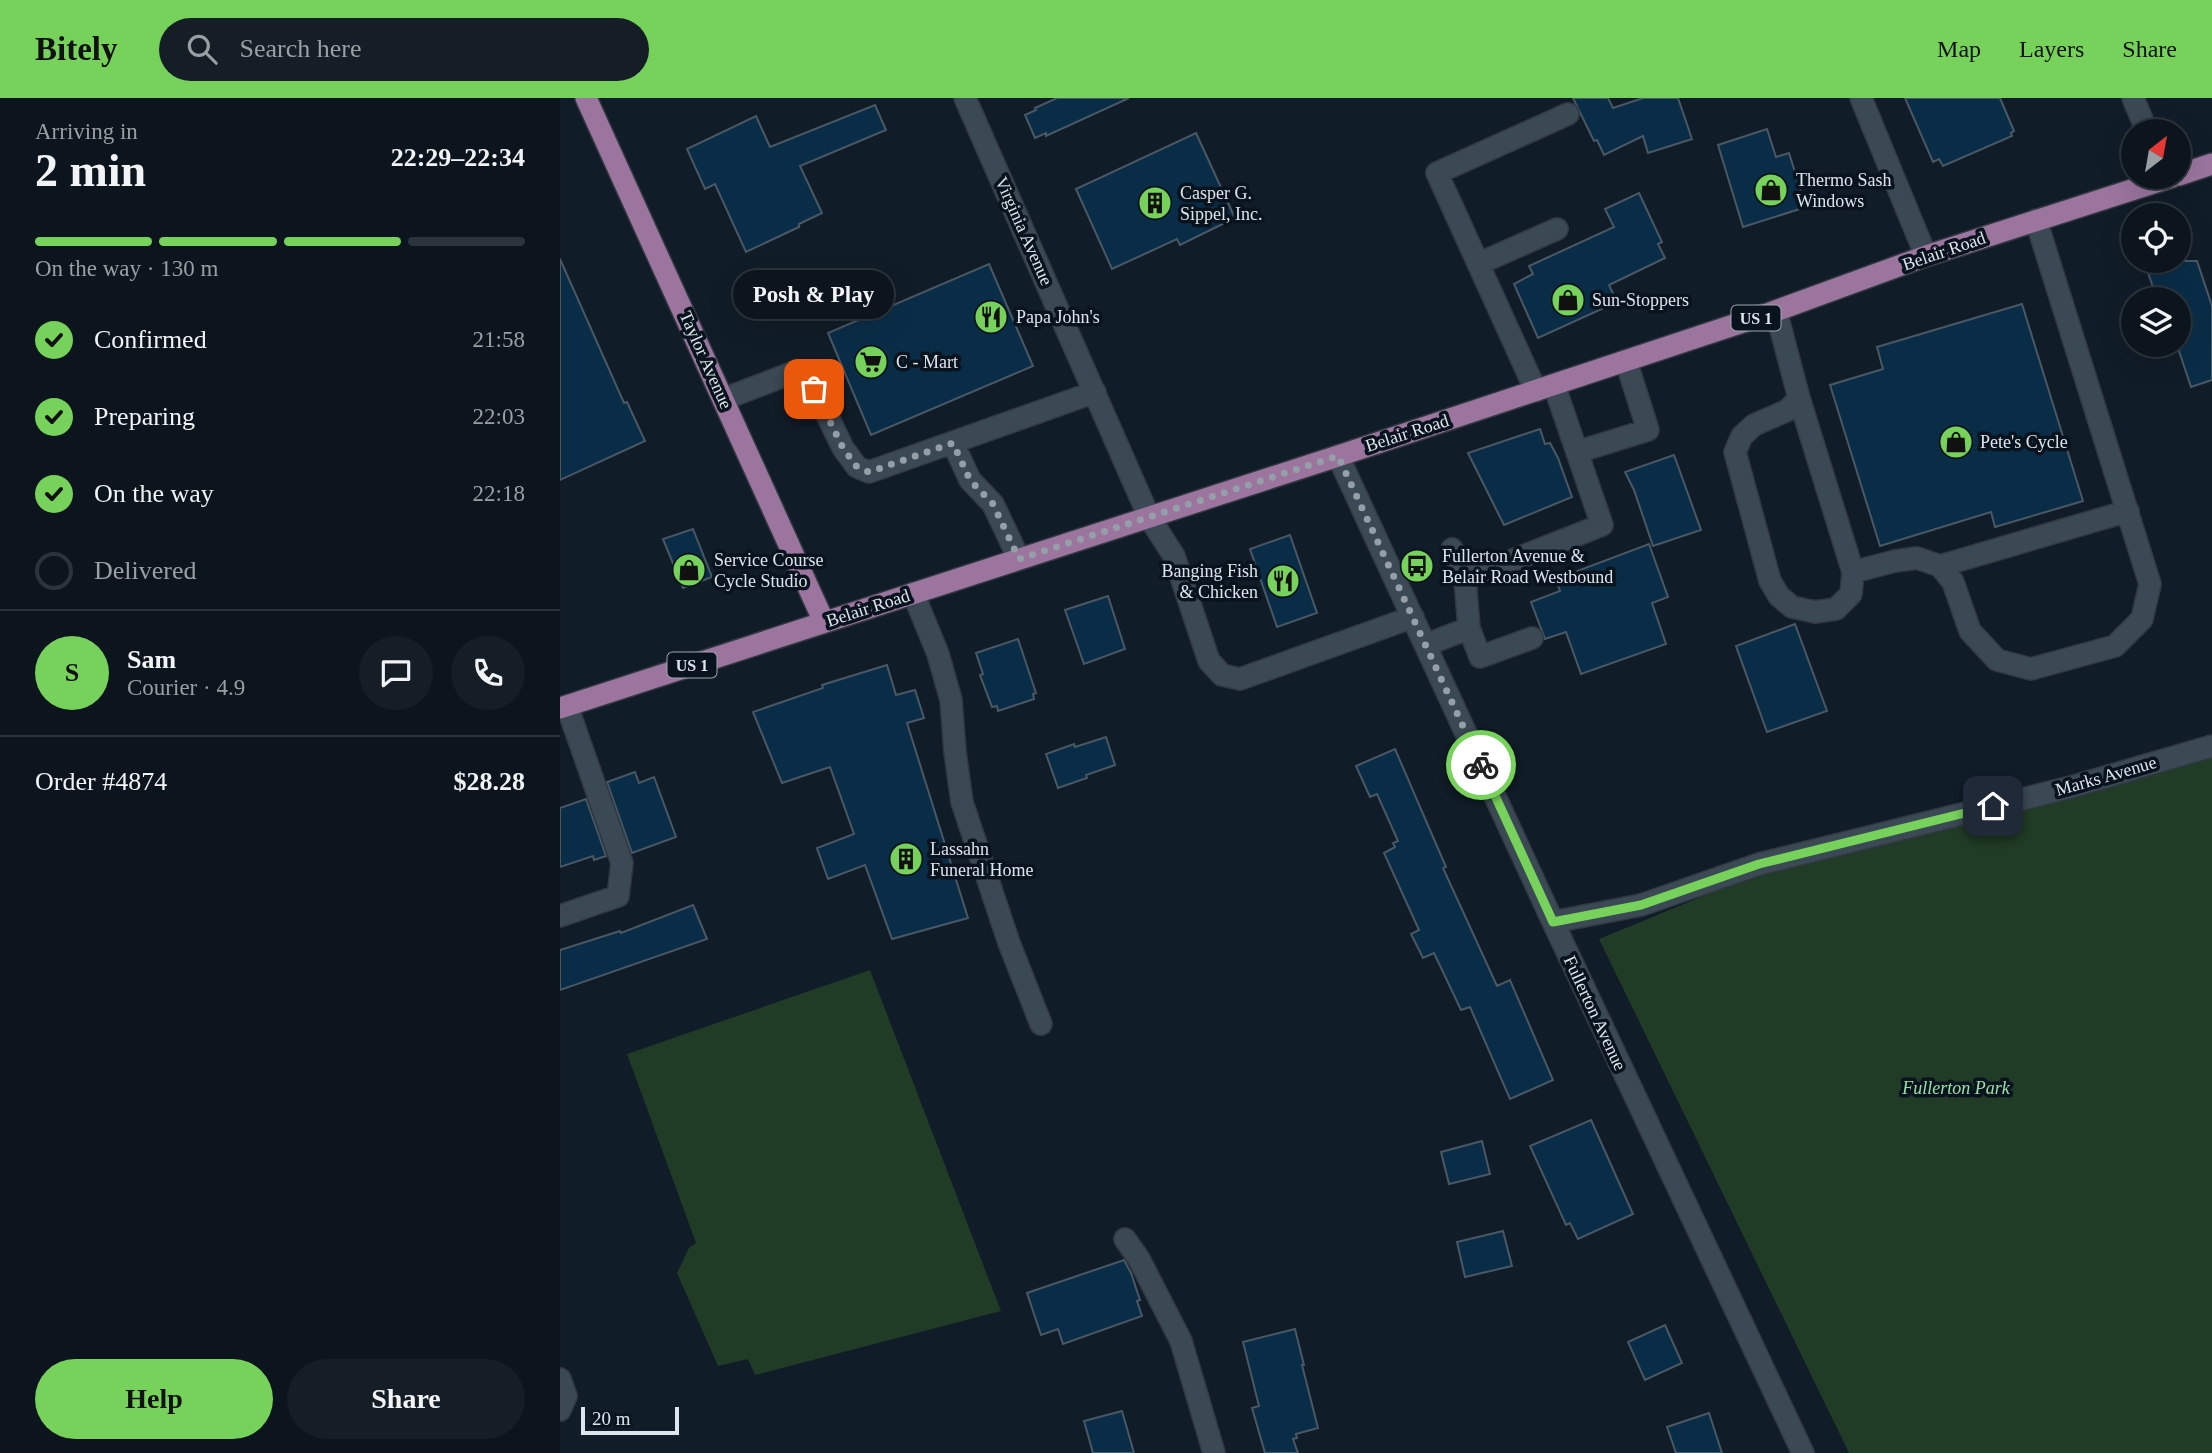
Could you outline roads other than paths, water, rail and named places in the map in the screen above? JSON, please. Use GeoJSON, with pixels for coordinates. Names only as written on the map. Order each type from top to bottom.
{"type":"FeatureCollection","features":[{"type":"Feature","properties":{"kind":"main road","name":"Taylor Avenue"},"geometry":{"type":"LineString","coordinates":[[586,98],[824,622]]}},
{"type":"Feature","properties":{"kind":"main road","name":"Belair Road"},"geometry":{"type":"LineString","coordinates":[[2191,170],[2212,163]]}},
{"type":"Feature","properties":{"kind":"main road","name":"Belair Road"},"geometry":{"type":"LineString","coordinates":[[563,707],[1545,388],[1776,311],[1926,256],[2133,189]]}},
{"type":"Feature","properties":{"kind":"street","name":"Virginia Avenue"},"geometry":{"type":"LineString","coordinates":[[965,98],[1150,517],[1174,556],[1209,661],[1222,675],[1240,679],[1413,617]]}},
{"type":"Feature","properties":{"kind":"street"},"geometry":{"type":"LineString","coordinates":[[1861,98],[1926,256]]}},
{"type":"Feature","properties":{"kind":"street"},"geometry":{"type":"LineString","coordinates":[[2133,98],[2142,119]]}},
{"type":"Feature","properties":{"kind":"street"},"geometry":{"type":"LineString","coordinates":[[1465,579],[1602,524],[1577,452],[1479,264],[1437,173],[1568,114]]}},
{"type":"Feature","properties":{"kind":"street"},"geometry":{"type":"LineString","coordinates":[[1853,572],[1917,558],[1940,566],[1953,582],[1970,631],[1997,660],[2031,669],[2115,646],[2142,619],[2150,584],[2036,220]]}},
{"type":"Feature","properties":{"kind":"street"},"geometry":{"type":"LineString","coordinates":[[1479,264],[1557,229]]}},
{"type":"Feature","properties":{"kind":"street"},"geometry":{"type":"LineString","coordinates":[[1776,311],[1799,398],[1853,572],[1851,594],[1836,609],[1815,612],[1793,607],[1779,597],[1770,581],[1735,452],[1742,436],[1748,430],[1788,410],[1799,398]]}},
{"type":"Feature","properties":{"kind":"street"},"geometry":{"type":"LineString","coordinates":[[1577,452],[1648,430],[1626,361]]}},
{"type":"Feature","properties":{"kind":"street"},"geometry":{"type":"LineString","coordinates":[[724,399],[797,371],[807,374],[843,448],[857,467],[869,472],[1095,392]]}},
{"type":"Feature","properties":{"kind":"street"},"geometry":{"type":"LineString","coordinates":[[953,443],[970,480],[993,504],[1019,559]]}},
{"type":"Feature","properties":{"kind":"street","name":"Fullerton Avenue"},"geometry":{"type":"LineString","coordinates":[[1338,456],[1553,922],[1803,1453]]}},
{"type":"Feature","properties":{"kind":"street"},"geometry":{"type":"LineString","coordinates":[[1940,566],[2128,511]]}},
{"type":"Feature","properties":{"kind":"street"},"geometry":{"type":"LineString","coordinates":[[1452,549],[1465,579],[1469,628],[1480,657],[1532,638]]}},
{"type":"Feature","properties":{"kind":"street"},"geometry":{"type":"LineString","coordinates":[[913,593],[938,654],[951,699],[962,802],[1009,943],[1041,1024]]}},
{"type":"Feature","properties":{"kind":"street"},"geometry":{"type":"LineString","coordinates":[[1426,645],[1469,628]]}},
{"type":"Feature","properties":{"kind":"street"},"geometry":{"type":"LineString","coordinates":[[560,916],[618,896],[622,863],[563,707]]}},
{"type":"Feature","properties":{"kind":"street","name":"Marks Avenue"},"geometry":{"type":"LineString","coordinates":[[1553,922],[1641,905],[1759,864],[2071,787],[2212,746]]}},
{"type":"Feature","properties":{"kind":"street"},"geometry":{"type":"LineString","coordinates":[[1125,1239],[1139,1259],[1181,1340],[1214,1453]]}},
{"type":"Feature","properties":{"kind":"street"},"geometry":{"type":"LineString","coordinates":[[560,1379],[566,1396],[560,1410]]}},
{"type":"Feature","properties":{"kind":"place","name":"Thermo Sash Windows"},"geometry":{"type":"Point","coordinates":[1771,190]}},
{"type":"Feature","properties":{"kind":"place","name":"Casper G. Sippel, Inc."},"geometry":{"type":"Point","coordinates":[1155,203]}},
{"type":"Feature","properties":{"kind":"place","name":"Sun-Stoppers"},"geometry":{"type":"Point","coordinates":[1568,300]}},
{"type":"Feature","properties":{"kind":"place","name":"Papa John's"},"geometry":{"type":"Point","coordinates":[991,317]}},
{"type":"Feature","properties":{"kind":"place","name":"C - Mart"},"geometry":{"type":"Point","coordinates":[871,362]}},
{"type":"Feature","properties":{"kind":"place","name":"Posh & Play"},"geometry":{"type":"Point","coordinates":[814,389]}},
{"type":"Feature","properties":{"kind":"place","name":"Pete's Cycle"},"geometry":{"type":"Point","coordinates":[1956,442]}},
{"type":"Feature","properties":{"kind":"place","name":"Fullerton Avenue & Belair Road Westbound"},"geometry":{"type":"Point","coordinates":[1417,566]}},
{"type":"Feature","properties":{"kind":"place","name":"Service Course Cycle Studio"},"geometry":{"type":"Point","coordinates":[689,570]}},
{"type":"Feature","properties":{"kind":"place","name":"Banging Fish & Chicken"},"geometry":{"type":"Point","coordinates":[1283,581]}},
{"type":"Feature","properties":{"kind":"place","name":"Lassahn Funeral Home"},"geometry":{"type":"Point","coordinates":[906,859]}},
{"type":"Feature","properties":{"kind":"park label","name":"Fullerton Park"},"geometry":{"type":"Point","coordinates":[1956,1088]}}]}
